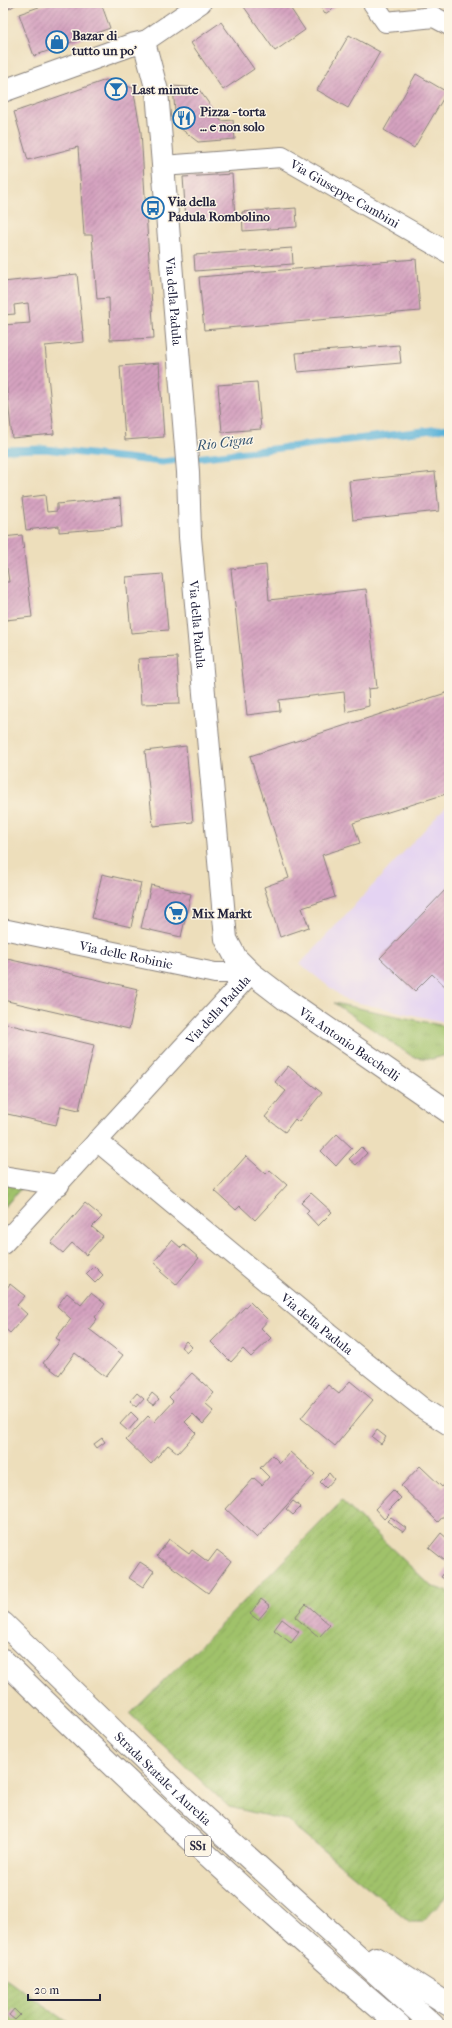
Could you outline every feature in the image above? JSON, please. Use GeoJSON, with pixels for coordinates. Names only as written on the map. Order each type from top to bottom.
{"type":"FeatureCollection","features":[{"type":"Feature","properties":{"kind":"main road"},"geometry":{"type":"LineString","coordinates":[[3,87],[144,42]]}},
{"type":"Feature","properties":{"kind":"main road","name":"Via della Padula"},"geometry":{"type":"LineString","coordinates":[[144,42],[157,91],[188,472],[190,537],[226,939],[236,958],[251,973]]}},
{"type":"Feature","properties":{"kind":"main road","name":"Via Antonio Bacchelli"},"geometry":{"type":"LineString","coordinates":[[251,973],[285,999],[449,1112]]}},
{"type":"Feature","properties":{"kind":"main road","name":"Strada Statale 1 Aurelia"},"geometry":{"type":"LineString","coordinates":[[3,1623],[99,1718],[254,1864],[327,1928],[433,2025]]}},
{"type":"Feature","properties":{"kind":"main road","name":"Strada Statale 1 Aurelia"},"geometry":{"type":"LineString","coordinates":[[3,1660],[79,1735],[233,1878],[394,2022]]}},
{"type":"Feature","properties":{"kind":"main road"},"geometry":{"type":"LineString","coordinates":[[327,1928],[449,2005]]}},
{"type":"Feature","properties":{"kind":"street"},"geometry":{"type":"LineString","coordinates":[[144,42],[201,3]]}},
{"type":"Feature","properties":{"kind":"street"},"geometry":{"type":"LineString","coordinates":[[373,3],[386,22],[434,17],[449,25]]}},
{"type":"Feature","properties":{"kind":"street","name":"Via Giuseppe Cambini"},"geometry":{"type":"LineString","coordinates":[[163,166],[282,157],[449,253]]}},
{"type":"Feature","properties":{"kind":"street","name":"Via delle Robinie"},"geometry":{"type":"LineString","coordinates":[[3,929],[215,973],[251,973]]}},
{"type":"Feature","properties":{"kind":"street","name":"Via della Padula"},"geometry":{"type":"LineString","coordinates":[[3,1244],[251,973]]}},
{"type":"Feature","properties":{"kind":"street","name":"Via della Padula"},"geometry":{"type":"LineString","coordinates":[[97,1141],[321,1327],[424,1409],[449,1425]]}},
{"type":"Feature","properties":{"kind":"street"},"geometry":{"type":"LineString","coordinates":[[3,1176],[59,1184]]}},
{"type":"Feature","properties":{"kind":"shaded area"},"geometry":{"type":"Polygon","coordinates":[[[449,803],[449,1023],[346,1000],[300,964],[449,803]]]}},
{"type":"Feature","properties":{"kind":"green space"},"geometry":{"type":"Polygon","coordinates":[[[334,1003],[449,1027],[449,1052],[443,1056],[432,1059],[413,1057],[334,1003]]]}},
{"type":"Feature","properties":{"kind":"green space"},"geometry":{"type":"Polygon","coordinates":[[[3,1183],[22,1187],[3,1209],[3,1183]]]}},
{"type":"Feature","properties":{"kind":"green space"},"geometry":{"type":"Polygon","coordinates":[[[342,1501],[431,1586],[449,1592],[449,1893],[423,1922],[410,1922],[286,1820],[229,1807],[130,1714],[208,1638],[342,1501]]]}},
{"type":"Feature","properties":{"kind":"green space"},"geometry":{"type":"Polygon","coordinates":[[[3,1977],[71,2025],[3,2025],[3,1977]]]}},
{"type":"Feature","properties":{"kind":"building"},"geometry":{"type":"Polygon","coordinates":[[[8,3],[18,3],[9,9],[8,3]]]}},
{"type":"Feature","properties":{"kind":"building"},"geometry":{"type":"Polygon","coordinates":[[[50,3],[101,3],[110,28],[34,56],[19,14],[50,3]]]}},
{"type":"Feature","properties":{"kind":"building"},"geometry":{"type":"Polygon","coordinates":[[[287,3],[305,30],[275,51],[242,4],[287,3]]]}},
{"type":"Feature","properties":{"kind":"building"},"geometry":{"type":"Polygon","coordinates":[[[317,3],[341,3],[325,14],[317,3]]]}},
{"type":"Feature","properties":{"kind":"building"},"geometry":{"type":"Polygon","coordinates":[[[221,22],[254,69],[223,90],[191,43],[221,22]]]}},
{"type":"Feature","properties":{"kind":"building"},"geometry":{"type":"Polygon","coordinates":[[[349,35],[380,52],[348,108],[317,90],[349,35]]]}},
{"type":"Feature","properties":{"kind":"building"},"geometry":{"type":"Polygon","coordinates":[[[416,74],[447,92],[414,148],[384,130],[416,74]]]}},
{"type":"Feature","properties":{"kind":"building"},"geometry":{"type":"Polygon","coordinates":[[[106,80],[133,88],[141,132],[154,338],[110,340],[109,298],[97,299],[92,235],[84,235],[78,147],[28,160],[14,112],[106,80]]]}},
{"type":"Feature","properties":{"kind":"building"},"geometry":{"type":"Polygon","coordinates":[[[173,86],[198,88],[221,121],[233,120],[235,139],[198,142],[176,125],[173,86]]]}},
{"type":"Feature","properties":{"kind":"building"},"geometry":{"type":"Polygon","coordinates":[[[232,174],[235,217],[186,220],[183,177],[232,174]]]}},
{"type":"Feature","properties":{"kind":"building"},"geometry":{"type":"Polygon","coordinates":[[[296,208],[297,227],[243,231],[242,212],[296,208]]]}},
{"type":"Feature","properties":{"kind":"building"},"geometry":{"type":"Polygon","coordinates":[[[292,248],[293,264],[195,271],[194,255],[292,248]]]}},
{"type":"Feature","properties":{"kind":"building"},"geometry":{"type":"Polygon","coordinates":[[[416,259],[420,311],[204,330],[199,277],[416,259]]]}},
{"type":"Feature","properties":{"kind":"building"},"geometry":{"type":"Polygon","coordinates":[[[77,274],[84,342],[45,346],[54,434],[12,438],[3,354],[3,325],[30,323],[28,303],[14,305],[15,314],[3,315],[3,282],[77,274]]]}},
{"type":"Feature","properties":{"kind":"building"},"geometry":{"type":"Polygon","coordinates":[[[399,345],[401,363],[298,372],[296,353],[399,345]]]}},
{"type":"Feature","properties":{"kind":"building"},"geometry":{"type":"Polygon","coordinates":[[[159,363],[164,437],[125,440],[120,366],[159,363]]]}},
{"type":"Feature","properties":{"kind":"building"},"geometry":{"type":"Polygon","coordinates":[[[257,382],[261,429],[222,432],[218,385],[257,382]]]}},
{"type":"Feature","properties":{"kind":"building"},"geometry":{"type":"Polygon","coordinates":[[[435,472],[439,511],[353,520],[349,481],[435,472]]]}},
{"type":"Feature","properties":{"kind":"building"},"geometry":{"type":"Polygon","coordinates":[[[45,495],[47,512],[57,511],[57,504],[120,498],[122,527],[59,532],[59,526],[26,530],[22,498],[45,495]]]}},
{"type":"Feature","properties":{"kind":"building"},"geometry":{"type":"Polygon","coordinates":[[[22,535],[32,617],[6,620],[5,605],[3,605],[3,582],[9,582],[7,568],[3,569],[3,537],[22,535]]]}},
{"type":"Feature","properties":{"kind":"building"},"geometry":{"type":"Polygon","coordinates":[[[266,565],[269,600],[366,589],[377,688],[368,689],[369,706],[346,712],[344,692],[279,700],[280,711],[247,715],[231,569],[266,565]]]}},
{"type":"Feature","properties":{"kind":"building"},"geometry":{"type":"Polygon","coordinates":[[[163,574],[168,630],[131,633],[126,577],[163,574]]]}},
{"type":"Feature","properties":{"kind":"building"},"geometry":{"type":"Polygon","coordinates":[[[177,657],[180,703],[141,704],[138,659],[177,657]]]}},
{"type":"Feature","properties":{"kind":"building"},"geometry":{"type":"Polygon","coordinates":[[[449,692],[449,793],[353,823],[360,843],[322,855],[335,897],[302,908],[309,927],[280,937],[264,887],[289,878],[250,756],[449,692]]]}},
{"type":"Feature","properties":{"kind":"building"},"geometry":{"type":"Polygon","coordinates":[[[186,746],[193,822],[153,826],[145,751],[186,746]]]}},
{"type":"Feature","properties":{"kind":"building"},"geometry":{"type":"Polygon","coordinates":[[[102,874],[141,883],[131,927],[92,918],[102,874]]]}},
{"type":"Feature","properties":{"kind":"building"},"geometry":{"type":"Polygon","coordinates":[[[151,885],[191,894],[181,937],[141,928],[151,885]]]}},
{"type":"Feature","properties":{"kind":"building"},"geometry":{"type":"Polygon","coordinates":[[[449,886],[449,990],[432,974],[415,991],[380,958],[449,886]]]}},
{"type":"Feature","properties":{"kind":"building"},"geometry":{"type":"Polygon","coordinates":[[[3,958],[138,989],[129,1029],[3,1000],[3,958]]]}},
{"type":"Feature","properties":{"kind":"building"},"geometry":{"type":"Polygon","coordinates":[[[3,1023],[94,1045],[79,1110],[61,1106],[56,1125],[3,1113],[3,1023]]]}},
{"type":"Feature","properties":{"kind":"building"},"geometry":{"type":"Polygon","coordinates":[[[288,1066],[322,1093],[298,1122],[295,1119],[285,1132],[265,1117],[286,1091],[275,1082],[288,1066]]]}},
{"type":"Feature","properties":{"kind":"building"},"geometry":{"type":"Polygon","coordinates":[[[337,1134],[352,1148],[336,1166],[321,1151],[337,1134]]]}},
{"type":"Feature","properties":{"kind":"building"},"geometry":{"type":"Polygon","coordinates":[[[361,1147],[367,1153],[356,1165],[349,1159],[361,1147]]]}},
{"type":"Feature","properties":{"kind":"building"},"geometry":{"type":"Polygon","coordinates":[[[246,1156],[266,1174],[270,1170],[287,1185],[255,1220],[240,1206],[236,1210],[215,1191],[246,1156]]]}},
{"type":"Feature","properties":{"kind":"building"},"geometry":{"type":"Polygon","coordinates":[[[311,1193],[332,1212],[318,1226],[306,1213],[309,1210],[301,1203],[311,1193]]]}},
{"type":"Feature","properties":{"kind":"building"},"geometry":{"type":"Polygon","coordinates":[[[85,1203],[102,1217],[92,1227],[103,1236],[86,1255],[72,1243],[63,1253],[51,1243],[85,1203]]]}},
{"type":"Feature","properties":{"kind":"building"},"geometry":{"type":"Polygon","coordinates":[[[172,1240],[181,1248],[184,1245],[199,1258],[176,1285],[161,1272],[163,1270],[154,1262],[172,1240]]]}},
{"type":"Feature","properties":{"kind":"building"},"geometry":{"type":"Polygon","coordinates":[[[94,1266],[103,1275],[95,1283],[86,1274],[94,1266]]]}},
{"type":"Feature","properties":{"kind":"building"},"geometry":{"type":"Polygon","coordinates":[[[10,1284],[25,1296],[17,1305],[27,1314],[10,1333],[3,1327],[3,1293],[10,1284]]]}},
{"type":"Feature","properties":{"kind":"building"},"geometry":{"type":"Polygon","coordinates":[[[67,1293],[81,1305],[91,1293],[105,1304],[95,1317],[97,1319],[89,1329],[123,1355],[106,1377],[75,1353],[59,1375],[43,1363],[60,1341],[56,1338],[71,1319],[57,1306],[67,1293]]]}},
{"type":"Feature","properties":{"kind":"building"},"geometry":{"type":"Polygon","coordinates":[[[250,1302],[268,1320],[261,1328],[271,1338],[251,1357],[243,1349],[231,1362],[211,1342],[250,1302]]]}},
{"type":"Feature","properties":{"kind":"building"},"geometry":{"type":"Polygon","coordinates":[[[186,1341],[192,1347],[187,1352],[181,1347],[186,1341]]]}},
{"type":"Feature","properties":{"kind":"building"},"geometry":{"type":"Polygon","coordinates":[[[192,1373],[214,1393],[205,1403],[214,1411],[203,1424],[193,1414],[185,1422],[196,1433],[178,1453],[168,1445],[151,1464],[126,1440],[148,1416],[154,1422],[173,1401],[169,1397],[192,1373]]]}},
{"type":"Feature","properties":{"kind":"building"},"geometry":{"type":"Polygon","coordinates":[[[350,1381],[373,1400],[335,1446],[301,1418],[328,1385],[339,1394],[350,1381]]]}},
{"type":"Feature","properties":{"kind":"building"},"geometry":{"type":"Polygon","coordinates":[[[137,1393],[144,1399],[137,1407],[130,1401],[137,1393]]]}},
{"type":"Feature","properties":{"kind":"building"},"geometry":{"type":"Polygon","coordinates":[[[152,1393],[159,1399],[154,1405],[147,1400],[152,1393]]]}},
{"type":"Feature","properties":{"kind":"building"},"geometry":{"type":"Polygon","coordinates":[[[131,1412],[138,1419],[128,1431],[120,1424],[131,1412]]]}},
{"type":"Feature","properties":{"kind":"building"},"geometry":{"type":"Polygon","coordinates":[[[377,1430],[386,1437],[381,1444],[372,1437],[377,1430]]]}},
{"type":"Feature","properties":{"kind":"building"},"geometry":{"type":"Polygon","coordinates":[[[102,1438],[105,1442],[97,1448],[94,1444],[102,1438]]]}},
{"type":"Feature","properties":{"kind":"building"},"geometry":{"type":"Polygon","coordinates":[[[290,1452],[315,1474],[257,1538],[226,1509],[254,1478],[262,1485],[269,1477],[260,1468],[272,1455],[280,1463],[290,1452]]]}},
{"type":"Feature","properties":{"kind":"building"},"geometry":{"type":"Polygon","coordinates":[[[420,1466],[442,1487],[449,1479],[449,1510],[438,1522],[401,1486],[420,1466]]]}},
{"type":"Feature","properties":{"kind":"building"},"geometry":{"type":"Polygon","coordinates":[[[329,1473],[334,1479],[326,1488],[320,1482],[329,1473]]]}},
{"type":"Feature","properties":{"kind":"building"},"geometry":{"type":"Polygon","coordinates":[[[393,1490],[401,1498],[387,1512],[389,1514],[384,1519],[375,1509],[393,1490]]]}},
{"type":"Feature","properties":{"kind":"building"},"geometry":{"type":"Polygon","coordinates":[[[293,1501],[301,1507],[293,1515],[286,1509],[293,1501]]]}},
{"type":"Feature","properties":{"kind":"building"},"geometry":{"type":"Polygon","coordinates":[[[391,1517],[406,1528],[403,1532],[387,1521],[391,1517]]]}},
{"type":"Feature","properties":{"kind":"building"},"geometry":{"type":"Polygon","coordinates":[[[441,1533],[449,1540],[449,1564],[429,1548],[441,1533]]]}},
{"type":"Feature","properties":{"kind":"building"},"geometry":{"type":"Polygon","coordinates":[[[169,1539],[189,1554],[192,1550],[208,1562],[217,1550],[231,1561],[208,1593],[157,1556],[169,1539]]]}},
{"type":"Feature","properties":{"kind":"building"},"geometry":{"type":"Polygon","coordinates":[[[140,1562],[154,1571],[143,1587],[129,1578],[140,1562]]]}},
{"type":"Feature","properties":{"kind":"building"},"geometry":{"type":"Polygon","coordinates":[[[447,1569],[449,1570],[448,1581],[441,1577],[447,1569]]]}},
{"type":"Feature","properties":{"kind":"building"},"geometry":{"type":"Polygon","coordinates":[[[261,1599],[270,1606],[258,1620],[250,1614],[261,1599]]]}},
{"type":"Feature","properties":{"kind":"building"},"geometry":{"type":"Polygon","coordinates":[[[306,1604],[330,1625],[319,1637],[295,1617],[306,1604]]]}},
{"type":"Feature","properties":{"kind":"building"},"geometry":{"type":"Polygon","coordinates":[[[282,1619],[299,1632],[291,1643],[274,1630],[282,1619]]]}},
{"type":"Feature","properties":{"kind":"building"},"geometry":{"type":"Polygon","coordinates":[[[14,2009],[20,2015],[15,2020],[9,2015],[14,2009]]]}},
{"type":"Feature","properties":{"kind":"waterway","name":"Rio Cigna"},"geometry":{"type":"LineString","coordinates":[[3,450],[45,449],[162,462],[449,428]]}},
{"type":"Feature","properties":{"kind":"place","name":"Bazar di tutto un po'"},"geometry":{"type":"Point","coordinates":[57,42]}},
{"type":"Feature","properties":{"kind":"place","name":"Last minute"},"geometry":{"type":"Point","coordinates":[116,89]}},
{"type":"Feature","properties":{"kind":"place","name":"Pizza - torta … e non solo"},"geometry":{"type":"Point","coordinates":[184,118]}},
{"type":"Feature","properties":{"kind":"place","name":"Via della Padula Rombolino"},"geometry":{"type":"Point","coordinates":[153,208]}},
{"type":"Feature","properties":{"kind":"place","name":"Mix Markt"},"geometry":{"type":"Point","coordinates":[176,913]}}]}
